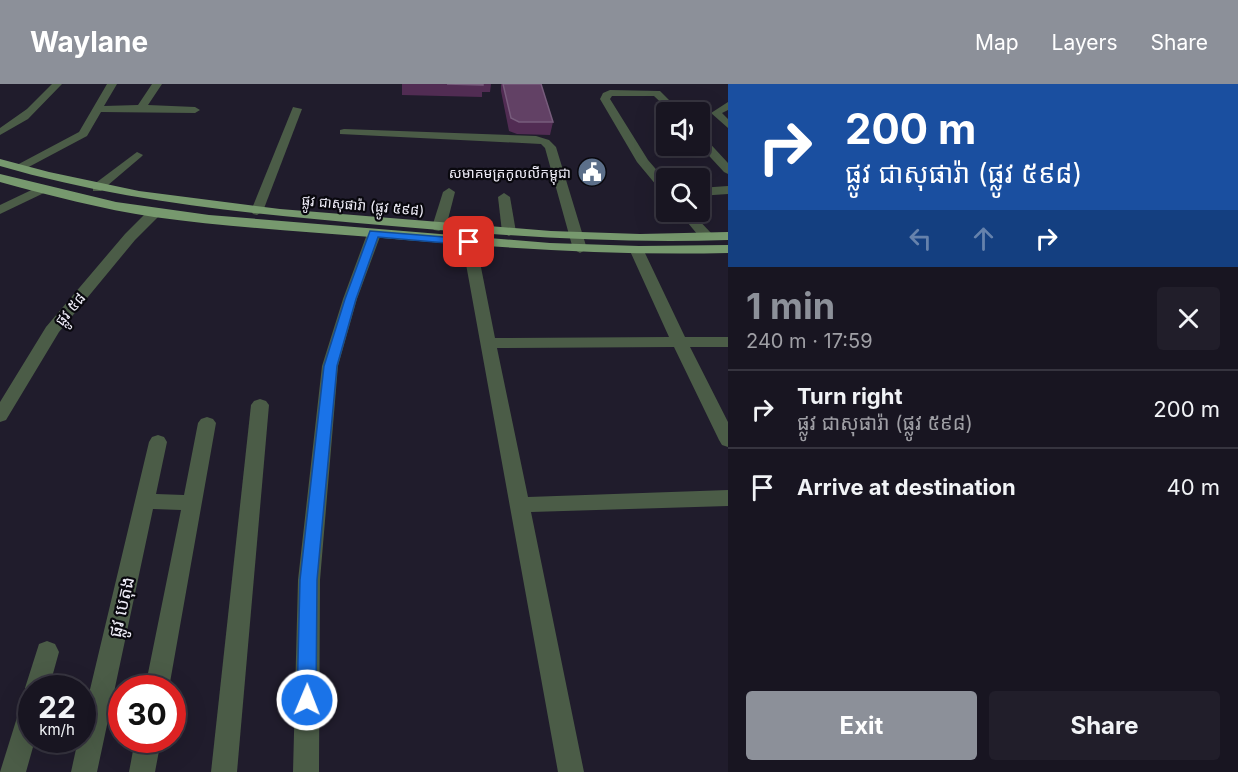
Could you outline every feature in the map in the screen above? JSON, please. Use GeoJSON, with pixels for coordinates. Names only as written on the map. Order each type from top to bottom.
{"type":"FeatureCollection","features":[{"type":"Feature","properties":{"kind":"main road","name":"ផ្លូវ ជាសុផារ៉ា (ផ្លូវ ៥៩៨)"},"geometry":{"type":"LineString","coordinates":[[0,162],[97,188],[164,201],[440,226],[469,236],[509,232],[637,251],[728,249]]}},
{"type":"Feature","properties":{"kind":"main road","name":"ផ្លូវ ជាសុផារ៉ា (ផ្លូវ ៥៩៨)"},"geometry":{"type":"LineString","coordinates":[[0,178],[154,213],[374,234],[577,242],[728,236]]}},
{"type":"Feature","properties":{"kind":"street"},"geometry":{"type":"LineString","coordinates":[[0,132],[17,124],[30,114],[57,84]]}},
{"type":"Feature","properties":{"kind":"street"},"geometry":{"type":"LineString","coordinates":[[19,168],[83,134],[112,84]]}},
{"type":"Feature","properties":{"kind":"street"},"geometry":{"type":"LineString","coordinates":[[141,108],[157,84]]}},
{"type":"Feature","properties":{"kind":"street"},"geometry":{"type":"LineString","coordinates":[[656,177],[643,162],[605,99],[610,93],[657,93],[666,102]]}},
{"type":"Feature","properties":{"kind":"street"},"geometry":{"type":"LineString","coordinates":[[728,105],[716,113],[728,125]]}},
{"type":"Feature","properties":{"kind":"street"},"geometry":{"type":"LineString","coordinates":[[99,109],[195,110]]}},
{"type":"Feature","properties":{"kind":"street"},"geometry":{"type":"LineString","coordinates":[[257,211],[297,109]]}},
{"type":"Feature","properties":{"kind":"street"},"geometry":{"type":"LineString","coordinates":[[344,132],[536,139],[545,142],[550,147],[577,242]]}},
{"type":"Feature","properties":{"kind":"street"},"geometry":{"type":"LineString","coordinates":[[710,150],[728,170]]}},
{"type":"Feature","properties":{"kind":"street"},"geometry":{"type":"LineString","coordinates":[[97,188],[137,155]]}},
{"type":"Feature","properties":{"kind":"street"},"geometry":{"type":"LineString","coordinates":[[0,210],[42,189]]}},
{"type":"Feature","properties":{"kind":"street"},"geometry":{"type":"LineString","coordinates":[[710,191],[728,190]]}},
{"type":"Feature","properties":{"kind":"street"},"geometry":{"type":"LineString","coordinates":[[440,226],[449,192]]}},
{"type":"Feature","properties":{"kind":"street"},"geometry":{"type":"LineString","coordinates":[[504,197],[509,232]]}},
{"type":"Feature","properties":{"kind":"street","name":"ផ្លូវ ៥៨"},"geometry":{"type":"LineString","coordinates":[[0,416],[52,330],[130,237],[154,213]]}},
{"type":"Feature","properties":{"kind":"street"},"geometry":{"type":"LineString","coordinates":[[694,222],[707,237]]}},
{"type":"Feature","properties":{"kind":"street"},"geometry":{"type":"LineString","coordinates":[[306,772],[309,580],[330,366],[350,299],[374,234]]}},
{"type":"Feature","properties":{"kind":"street"},"geometry":{"type":"LineString","coordinates":[[469,236],[571,772]]}},
{"type":"Feature","properties":{"kind":"street"},"geometry":{"type":"LineString","coordinates":[[637,251],[728,440]]}},
{"type":"Feature","properties":{"kind":"street"},"geometry":{"type":"LineString","coordinates":[[488,343],[728,342]]}},
{"type":"Feature","properties":{"kind":"street"},"geometry":{"type":"LineString","coordinates":[[224,772],[260,405]]}},
{"type":"Feature","properties":{"kind":"street"},"geometry":{"type":"LineString","coordinates":[[159,675],[207,423]]}},
{"type":"Feature","properties":{"kind":"street","name":"ផ្លូវ បេតុង"},"geometry":{"type":"LineString","coordinates":[[84,772],[158,442]]}},
{"type":"Feature","properties":{"kind":"street"},"geometry":{"type":"LineString","coordinates":[[519,505],[728,498]]}},
{"type":"Feature","properties":{"kind":"street"},"geometry":{"type":"LineString","coordinates":[[145,501],[191,502]]}},
{"type":"Feature","properties":{"kind":"street"},"geometry":{"type":"LineString","coordinates":[[41,675],[47,652]]}},
{"type":"Feature","properties":{"kind":"street"},"geometry":{"type":"LineString","coordinates":[[13,772],[19,753]]}},
{"type":"Feature","properties":{"kind":"street"},"geometry":{"type":"LineString","coordinates":[[142,772],[146,753]]}},
{"type":"Feature","properties":{"kind":"building"},"geometry":{"type":"Polygon","coordinates":[[[503,84],[541,84],[553,122],[519,122],[511,118],[503,84]]]}},
{"type":"Feature","properties":{"kind":"place","name":"សមាគមត្រកូលលីកម្ពុជា"},"geometry":{"type":"Point","coordinates":[592,172]}},
{"type":"Feature","properties":{"kind":"route"},"geometry":{"type":"LineString","coordinates":[[307,700],[309,580],[330,366],[350,299],[374,234],[469,242]]}}]}
